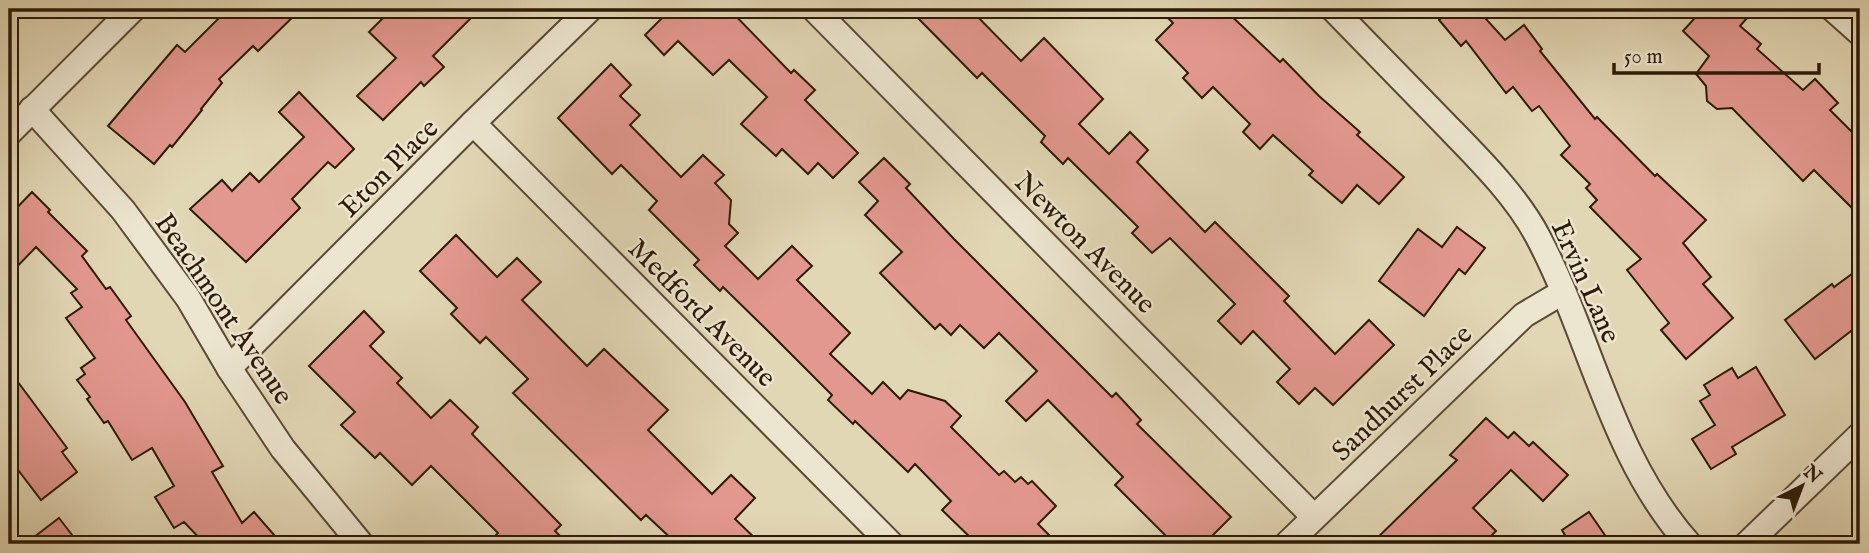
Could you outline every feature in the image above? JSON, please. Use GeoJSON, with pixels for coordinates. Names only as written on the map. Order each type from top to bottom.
{"type":"FeatureCollection","features":[{"type":"Feature","properties":{"kind":"street"},"geometry":{"type":"LineString","coordinates":[[9,133],[133,9]]}},
{"type":"Feature","properties":{"kind":"street","name":"Eton Place"},"geometry":{"type":"LineString","coordinates":[[229,368],[473,122],[590,9]]}},
{"type":"Feature","properties":{"kind":"street","name":"Newton Avenue"},"geometry":{"type":"LineString","coordinates":[[814,9],[1314,517]]}},
{"type":"Feature","properties":{"kind":"street","name":"Ervin Lane"},"geometry":{"type":"LineString","coordinates":[[1333,9],[1492,173],[1537,235],[1563,292],[1619,433],[1650,489],[1689,544]]}},
{"type":"Feature","properties":{"kind":"street"},"geometry":{"type":"LineString","coordinates":[[1833,9],[1860,33]]}},
{"type":"Feature","properties":{"kind":"street","name":"Beachmont Avenue"},"geometry":{"type":"LineString","coordinates":[[32,109],[123,210],[188,298],[229,368],[282,449],[361,544]]}},
{"type":"Feature","properties":{"kind":"street","name":"Medford Avenue"},"geometry":{"type":"LineString","coordinates":[[473,122],[891,544]]}},
{"type":"Feature","properties":{"kind":"street","name":"Sandhurst Place"},"geometry":{"type":"LineString","coordinates":[[1287,544],[1524,315],[1563,292]]}},
{"type":"Feature","properties":{"kind":"street"},"geometry":{"type":"LineString","coordinates":[[1747,544],[1860,435]]}},
{"type":"Feature","properties":{"kind":"building"},"geometry":{"type":"Polygon","coordinates":[[[228,9],[301,9],[258,51],[253,46],[219,79],[222,83],[202,110],[172,147],[170,145],[154,164],[108,126],[177,45],[185,52],[228,9]]]}},
{"type":"Feature","properties":{"kind":"building"},"geometry":{"type":"Polygon","coordinates":[[[392,9],[480,9],[433,56],[444,67],[424,86],[421,82],[383,120],[357,96],[396,58],[369,32],[392,9]]]}},
{"type":"Feature","properties":{"kind":"building"},"geometry":{"type":"Polygon","coordinates":[[[671,9],[729,9],[791,73],[794,70],[815,90],[805,100],[858,153],[833,178],[818,163],[808,174],[782,149],[776,156],[741,124],[767,97],[729,60],[713,75],[678,41],[664,55],[645,35],[671,9]]]}},
{"type":"Feature","properties":{"kind":"building"},"geometry":{"type":"Polygon","coordinates":[[[909,9],[970,9],[1021,61],[1044,38],[1103,99],[1079,124],[1109,154],[1130,132],[1148,150],[1137,162],[1205,232],[1215,222],[1289,296],[1284,301],[1335,354],[1369,320],[1394,345],[1333,405],[1315,388],[1299,404],[1277,382],[1290,369],[1253,331],[1241,344],[1218,321],[1235,304],[1170,238],[1152,253],[1132,233],[1138,227],[1068,158],[1063,164],[1041,142],[1045,136],[982,73],[977,78],[909,9]]]}},
{"type":"Feature","properties":{"kind":"building"},"geometry":{"type":"Polygon","coordinates":[[[1159,9],[1224,9],[1280,62],[1283,59],[1360,132],[1357,135],[1404,177],[1379,204],[1357,185],[1342,203],[1309,175],[1313,171],[1273,135],[1260,149],[1243,132],[1250,124],[1213,87],[1202,98],[1183,78],[1188,73],[1156,40],[1173,23],[1159,9]]]}},
{"type":"Feature","properties":{"kind":"building"},"geometry":{"type":"Polygon","coordinates":[[[1449,9],[1477,9],[1505,40],[1524,25],[1542,49],[1540,51],[1595,119],[1597,117],[1655,176],[1657,174],[1706,220],[1683,243],[1711,277],[1703,284],[1733,318],[1686,359],[1661,330],[1669,323],[1627,270],[1641,259],[1590,207],[1597,200],[1586,188],[1590,184],[1561,155],[1570,146],[1539,106],[1532,111],[1513,87],[1506,93],[1466,41],[1461,46],[1439,20],[1449,9]]]}},
{"type":"Feature","properties":{"kind":"building"},"geometry":{"type":"Polygon","coordinates":[[[1703,9],[1755,9],[1740,26],[1761,44],[1757,49],[1803,90],[1815,79],[1838,103],[1830,110],[1860,140],[1860,216],[1814,170],[1803,181],[1732,108],[1717,109],[1707,101],[1706,86],[1696,74],[1709,56],[1683,31],[1703,9]]]}},
{"type":"Feature","properties":{"kind":"building"},"geometry":{"type":"Polygon","coordinates":[[[611,64],[631,85],[620,96],[640,115],[630,125],[681,177],[703,155],[724,175],[715,183],[731,200],[729,224],[738,233],[725,246],[758,279],[792,246],[812,266],[797,280],[850,333],[830,354],[872,394],[883,382],[900,399],[908,390],[945,401],[961,416],[951,427],[999,475],[1004,471],[1015,482],[1021,477],[1028,484],[1032,481],[1056,506],[1038,524],[1058,544],[977,544],[942,510],[951,501],[915,464],[908,472],[855,421],[853,424],[828,400],[832,395],[723,287],[720,291],[694,265],[699,260],[649,210],[657,201],[621,165],[612,174],[558,118],[611,64]]]}},
{"type":"Feature","properties":{"kind":"building"},"geometry":{"type":"Polygon","coordinates":[[[299,92],[354,149],[335,168],[328,162],[292,199],[300,208],[246,262],[190,209],[222,180],[232,191],[250,173],[259,182],[304,137],[279,112],[299,92]]]}},
{"type":"Feature","properties":{"kind":"building"},"geometry":{"type":"Polygon","coordinates":[[[884,158],[910,184],[906,188],[954,239],[1112,397],[1116,393],[1141,420],[1137,424],[1231,517],[1204,544],[1174,544],[1115,485],[1123,477],[1048,400],[1026,421],[1006,401],[1037,371],[999,333],[984,348],[960,325],[951,335],[940,324],[935,329],[880,273],[902,252],[865,215],[878,201],[859,182],[884,158]]]}},
{"type":"Feature","properties":{"kind":"building"},"geometry":{"type":"Polygon","coordinates":[[[32,192],[87,251],[82,256],[106,289],[110,287],[131,316],[126,320],[185,402],[223,466],[212,472],[242,523],[254,512],[282,544],[205,544],[184,522],[174,528],[155,497],[174,486],[152,448],[132,460],[108,421],[104,423],[87,399],[90,397],[77,380],[85,374],[81,368],[95,358],[66,318],[82,307],[71,293],[77,289],[36,247],[9,275],[9,216],[32,192]]]}},
{"type":"Feature","properties":{"kind":"building"},"geometry":{"type":"Polygon","coordinates":[[[1457,227],[1485,248],[1465,274],[1459,269],[1424,316],[1379,281],[1418,229],[1442,247],[1457,227]]]}},
{"type":"Feature","properties":{"kind":"building"},"geometry":{"type":"Polygon","coordinates":[[[456,235],[497,277],[517,258],[541,282],[522,300],[587,366],[604,349],[668,410],[648,430],[712,494],[731,475],[755,498],[735,519],[761,544],[677,544],[646,515],[641,520],[513,393],[528,379],[486,337],[480,343],[451,314],[457,308],[420,271],[456,235]]]}},
{"type":"Feature","properties":{"kind":"building"},"geometry":{"type":"Polygon","coordinates":[[[1860,268],[1860,324],[1815,359],[1785,320],[1832,284],[1834,287],[1860,268]]]}},
{"type":"Feature","properties":{"kind":"building"},"geometry":{"type":"Polygon","coordinates":[[[364,311],[384,332],[370,346],[402,378],[397,383],[431,418],[450,400],[478,427],[472,434],[561,525],[555,531],[568,544],[487,544],[498,533],[431,466],[412,485],[380,453],[375,458],[341,425],[355,412],[309,366],[364,311]]]}},
{"type":"Feature","properties":{"kind":"building"},"geometry":{"type":"Polygon","coordinates":[[[1756,367],[1785,415],[1732,447],[1736,454],[1711,469],[1692,439],[1715,425],[1700,401],[1710,395],[1704,385],[1732,368],[1738,378],[1756,367]]]}},
{"type":"Feature","properties":{"kind":"building"},"geometry":{"type":"Polygon","coordinates":[[[9,370],[67,448],[62,452],[77,472],[41,500],[9,458],[9,370]]]}},
{"type":"Feature","properties":{"kind":"building"},"geometry":{"type":"Polygon","coordinates":[[[1486,418],[1508,438],[1514,432],[1529,446],[1533,442],[1568,475],[1543,501],[1511,470],[1473,508],[1496,531],[1483,544],[1371,544],[1457,460],[1450,455],[1486,418]]]}},
{"type":"Feature","properties":{"kind":"building"},"geometry":{"type":"Polygon","coordinates":[[[1589,512],[1611,544],[1570,544],[1562,530],[1589,512]]]}},
{"type":"Feature","properties":{"kind":"building"},"geometry":{"type":"Polygon","coordinates":[[[59,518],[79,544],[25,544],[59,518]]]}}]}
